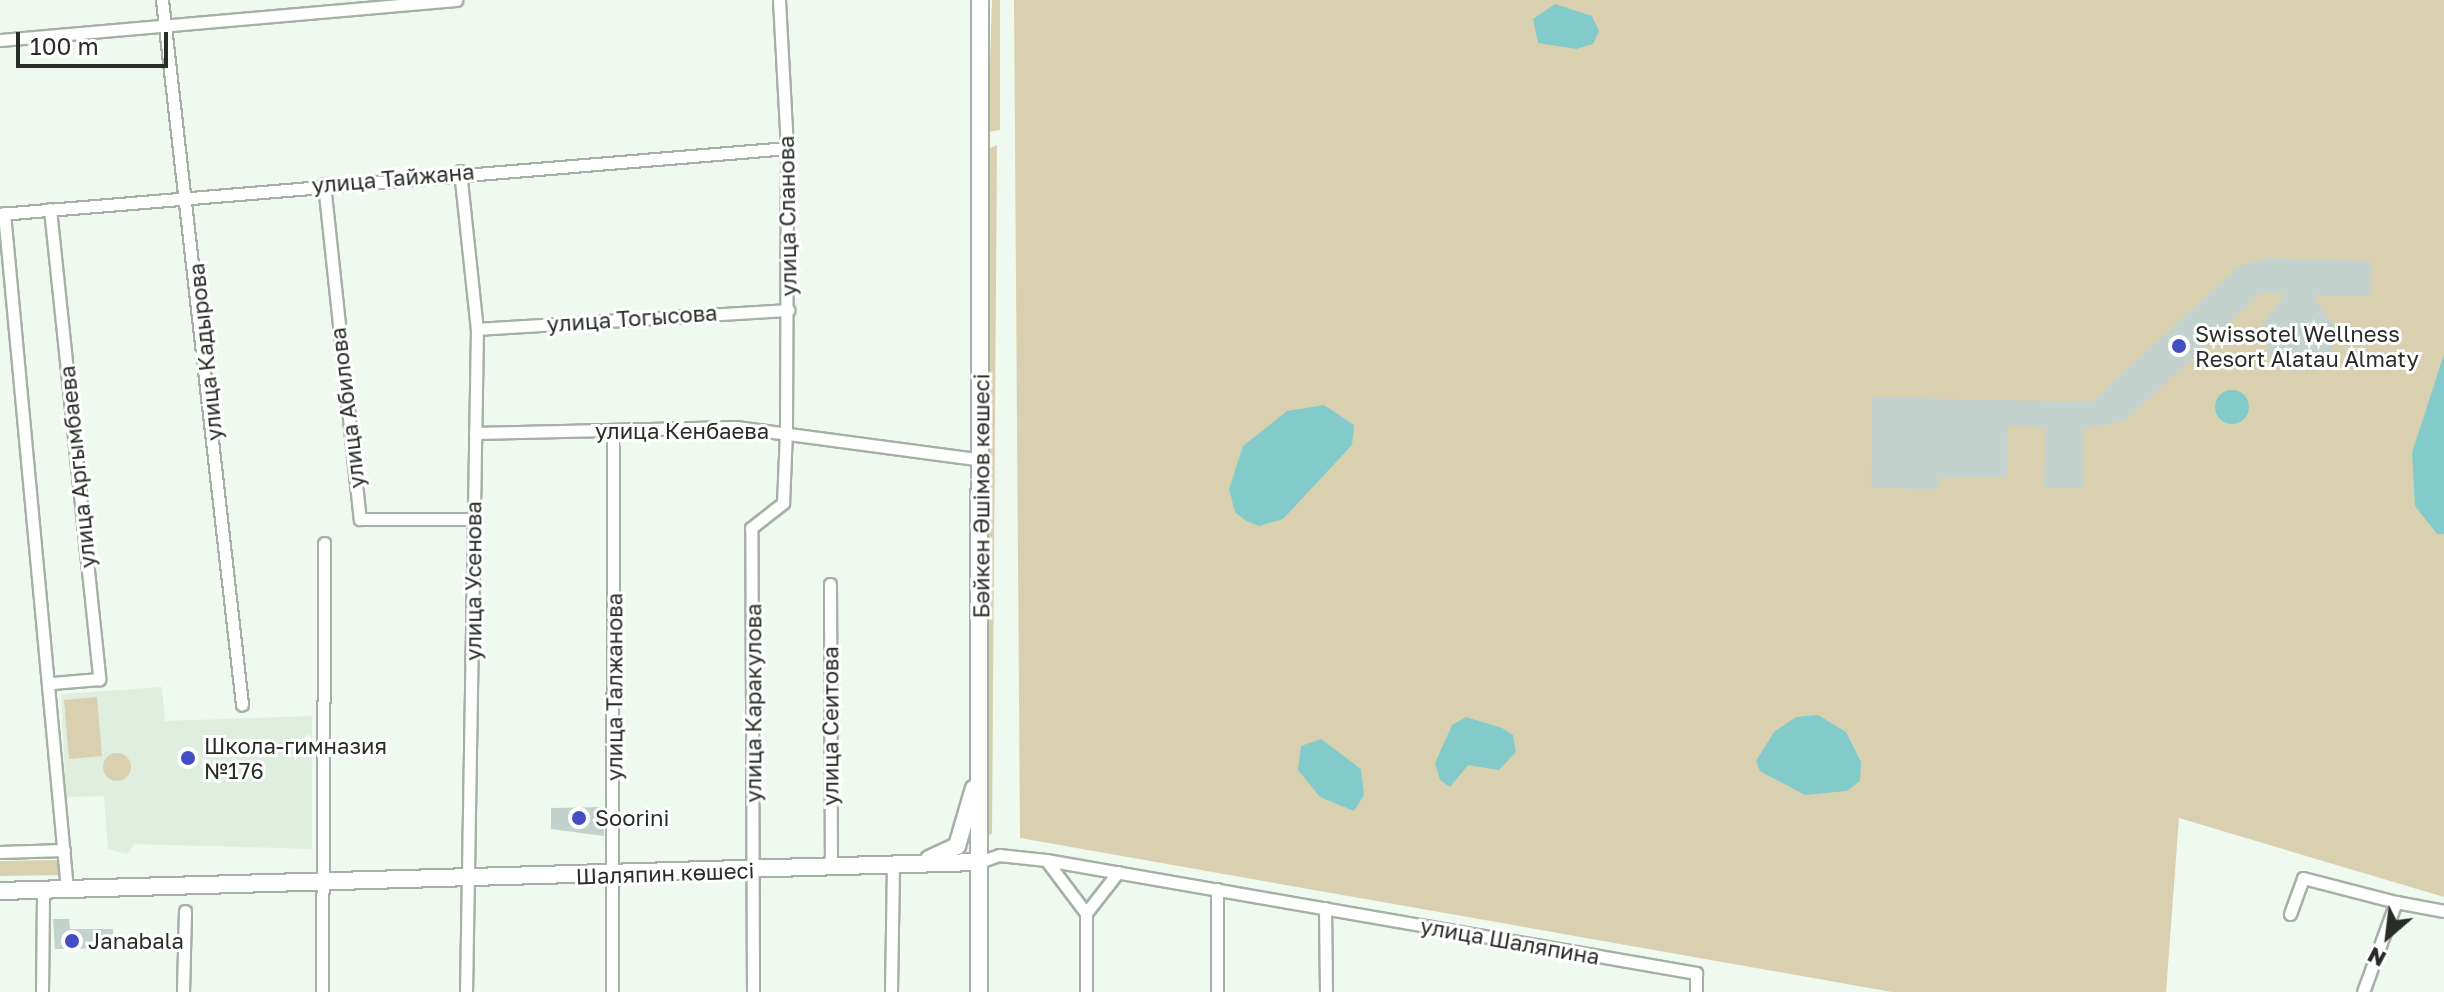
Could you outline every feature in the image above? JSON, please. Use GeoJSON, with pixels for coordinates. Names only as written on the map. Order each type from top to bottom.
{"type":"FeatureCollection","features":[{"type":"Feature","properties":{"kind":"main road","name":"Бәйкен Әшімов көшесі"},"geometry":{"type":"LineString","coordinates":[[979,992],[982,460],[980,0]]}},
{"type":"Feature","properties":{"kind":"main road"},"geometry":{"type":"LineString","coordinates":[[893,867],[947,855],[957,846],[981,763]]}},
{"type":"Feature","properties":{"kind":"main road","name":"Шаляпин көшесі"},"geometry":{"type":"LineString","coordinates":[[0,891],[470,881],[979,862]]}},
{"type":"Feature","properties":{"kind":"street","name":"улица Кадырова"},"geometry":{"type":"LineString","coordinates":[[162,0],[188,197],[242,704]]}},
{"type":"Feature","properties":{"kind":"street"},"geometry":{"type":"LineString","coordinates":[[0,40],[456,0]]}},
{"type":"Feature","properties":{"kind":"street","name":"улица Сланова"},"geometry":{"type":"LineString","coordinates":[[779,0],[787,148],[786,431]]}},
{"type":"Feature","properties":{"kind":"street","name":"улица Тайжана"},"geometry":{"type":"LineString","coordinates":[[2,213],[460,171],[787,148]]}},
{"type":"Feature","properties":{"kind":"street","name":"улица Усенова"},"geometry":{"type":"LineString","coordinates":[[460,171],[477,329],[466,992]]}},
{"type":"Feature","properties":{"kind":"street","name":"улица Абилова"},"geometry":{"type":"LineString","coordinates":[[324,184],[360,519],[474,519]]}},
{"type":"Feature","properties":{"kind":"street","name":"улица Аргымбаева"},"geometry":{"type":"LineString","coordinates":[[50,209],[99,679],[52,683]]}},
{"type":"Feature","properties":{"kind":"street","name":"улица Аргымбаева"},"geometry":{"type":"LineString","coordinates":[[2,213],[52,683],[67,890]]}},
{"type":"Feature","properties":{"kind":"street","name":"улица Тогысова"},"geometry":{"type":"LineString","coordinates":[[477,329],[788,310]]}},
{"type":"Feature","properties":{"kind":"street","name":"улица Талжанова"},"geometry":{"type":"LineString","coordinates":[[612,992],[613,430]]}},
{"type":"Feature","properties":{"kind":"street","name":"улица Кенбаева"},"geometry":{"type":"LineString","coordinates":[[475,433],[786,431],[982,460]]}},
{"type":"Feature","properties":{"kind":"street","name":"улица Каракулова"},"geometry":{"type":"LineString","coordinates":[[753,992],[751,528],[783,503],[786,431]]}},
{"type":"Feature","properties":{"kind":"street"},"geometry":{"type":"LineString","coordinates":[[322,992],[324,543]]}},
{"type":"Feature","properties":{"kind":"street","name":"улица Сеитова"},"geometry":{"type":"LineString","coordinates":[[830,584],[831,868]]}},
{"type":"Feature","properties":{"kind":"street"},"geometry":{"type":"LineString","coordinates":[[0,852],[64,850]]}},
{"type":"Feature","properties":{"kind":"street","name":"Шаляпин көшесі"},"geometry":{"type":"LineString","coordinates":[[979,862],[999,855],[1046,860],[1325,908]]}},
{"type":"Feature","properties":{"kind":"street"},"geometry":{"type":"LineString","coordinates":[[1046,860],[1086,913],[1086,992]]}},
{"type":"Feature","properties":{"kind":"street"},"geometry":{"type":"LineString","coordinates":[[891,992],[893,867]]}},
{"type":"Feature","properties":{"kind":"street"},"geometry":{"type":"LineString","coordinates":[[1086,913],[1118,872]]}},
{"type":"Feature","properties":{"kind":"street"},"geometry":{"type":"LineString","coordinates":[[2290,914],[2303,878],[2395,904],[2444,911]]}},
{"type":"Feature","properties":{"kind":"street"},"geometry":{"type":"LineString","coordinates":[[1217,889],[1217,992]]}},
{"type":"Feature","properties":{"kind":"street"},"geometry":{"type":"LineString","coordinates":[[42,992],[43,891]]}},
{"type":"Feature","properties":{"kind":"street"},"geometry":{"type":"LineString","coordinates":[[2363,992],[2395,904]]}},
{"type":"Feature","properties":{"kind":"street"},"geometry":{"type":"LineString","coordinates":[[1325,908],[1326,992]]}},
{"type":"Feature","properties":{"kind":"street","name":"улица Шаляпина"},"geometry":{"type":"LineString","coordinates":[[1325,908],[1696,973],[1696,992]]}},
{"type":"Feature","properties":{"kind":"street"},"geometry":{"type":"LineString","coordinates":[[183,992],[185,911]]}},
{"type":"Feature","properties":{"kind":"shaded area"},"geometry":{"type":"Polygon","coordinates":[[[992,0],[1000,0],[1000,130],[988,132],[992,0]]]}},
{"type":"Feature","properties":{"kind":"shaded area"},"geometry":{"type":"Polygon","coordinates":[[[1014,0],[2444,0],[2444,897],[2179,818],[2166,992],[1892,992],[1020,838],[1014,0]]]}},
{"type":"Feature","properties":{"kind":"shaded area"},"geometry":{"type":"Polygon","coordinates":[[[997,145],[992,834],[988,835],[990,148],[997,145]]]}},
{"type":"Feature","properties":{"kind":"shaded area","name":"Школа-гимназия №176"},"geometry":{"type":"Polygon","coordinates":[[[162,687],[165,721],[312,716],[312,849],[134,844],[127,854],[108,849],[104,796],[66,797],[61,694],[162,687]]]}},
{"type":"Feature","properties":{"kind":"shaded area"},"geometry":{"type":"Polygon","coordinates":[[[97,697],[102,756],[69,759],[64,700],[97,697]]]}},
{"type":"Feature","properties":{"kind":"shaded area"},"geometry":{"type":"Polygon","coordinates":[[[117,753],[127,757],[131,767],[127,777],[117,781],[107,777],[103,767],[107,757],[117,753]]]}},
{"type":"Feature","properties":{"kind":"shaded area"},"geometry":{"type":"Polygon","coordinates":[[[57,860],[65,875],[0,876],[0,861],[57,860]]]}},
{"type":"Feature","properties":{"kind":"water"},"geometry":{"type":"Polygon","coordinates":[[[1555,4],[1592,16],[1599,31],[1593,44],[1576,49],[1538,43],[1533,19],[1555,4]]]}},
{"type":"Feature","properties":{"kind":"water"},"geometry":{"type":"Polygon","coordinates":[[[2444,354],[2444,534],[2437,534],[2415,506],[2412,453],[2444,354]]]}},
{"type":"Feature","properties":{"kind":"water"},"geometry":{"type":"Polygon","coordinates":[[[2232,390],[2244,395],[2249,407],[2244,419],[2232,424],[2220,419],[2215,407],[2220,395],[2232,390]]]}},
{"type":"Feature","properties":{"kind":"water"},"geometry":{"type":"Polygon","coordinates":[[[1324,405],[1354,425],[1352,445],[1283,519],[1259,526],[1246,521],[1235,512],[1229,489],[1243,446],[1287,411],[1324,405]]]}},
{"type":"Feature","properties":{"kind":"water"},"geometry":{"type":"Polygon","coordinates":[[[1818,715],[1846,732],[1861,762],[1860,781],[1847,791],[1805,795],[1760,771],[1756,761],[1774,732],[1796,717],[1818,715]]]}},
{"type":"Feature","properties":{"kind":"water"},"geometry":{"type":"Polygon","coordinates":[[[1466,717],[1502,728],[1513,735],[1516,752],[1499,770],[1468,765],[1450,787],[1440,780],[1435,763],[1452,725],[1466,717]]]}},
{"type":"Feature","properties":{"kind":"water"},"geometry":{"type":"Polygon","coordinates":[[[1321,739],[1361,769],[1364,795],[1354,811],[1320,797],[1298,770],[1301,746],[1321,739]]]}},
{"type":"Feature","properties":{"kind":"building","name":"Swissotel Wellness Resort Alatau Almaty"},"geometry":{"type":"Polygon","coordinates":[[[2269,258],[2371,261],[2370,296],[2313,295],[2335,327],[2332,350],[2316,367],[2294,372],[2271,360],[2262,324],[2286,294],[2260,294],[2125,421],[2084,428],[2083,488],[2044,487],[2046,427],[2007,426],[2007,478],[1939,477],[1938,490],[1871,487],[1872,397],[2091,402],[2240,265],[2269,258]]]}},
{"type":"Feature","properties":{"kind":"building","name":"Soorini"},"geometry":{"type":"Polygon","coordinates":[[[604,807],[604,836],[551,829],[551,808],[604,807]]]}},
{"type":"Feature","properties":{"kind":"building"},"geometry":{"type":"Polygon","coordinates":[[[53,919],[69,919],[70,929],[113,929],[113,948],[55,949],[53,919]]]}},
{"type":"Feature","properties":{"kind":"place","name":"Swissotel Wellness Resort Alatau Almaty"},"geometry":{"type":"Point","coordinates":[2179,346]}},
{"type":"Feature","properties":{"kind":"place","name":"Школа-гимназия №176"},"geometry":{"type":"Point","coordinates":[188,758]}},
{"type":"Feature","properties":{"kind":"place","name":"Soorini"},"geometry":{"type":"Point","coordinates":[579,818]}},
{"type":"Feature","properties":{"kind":"place","name":"Janabala"},"geometry":{"type":"Point","coordinates":[72,941]}}]}
